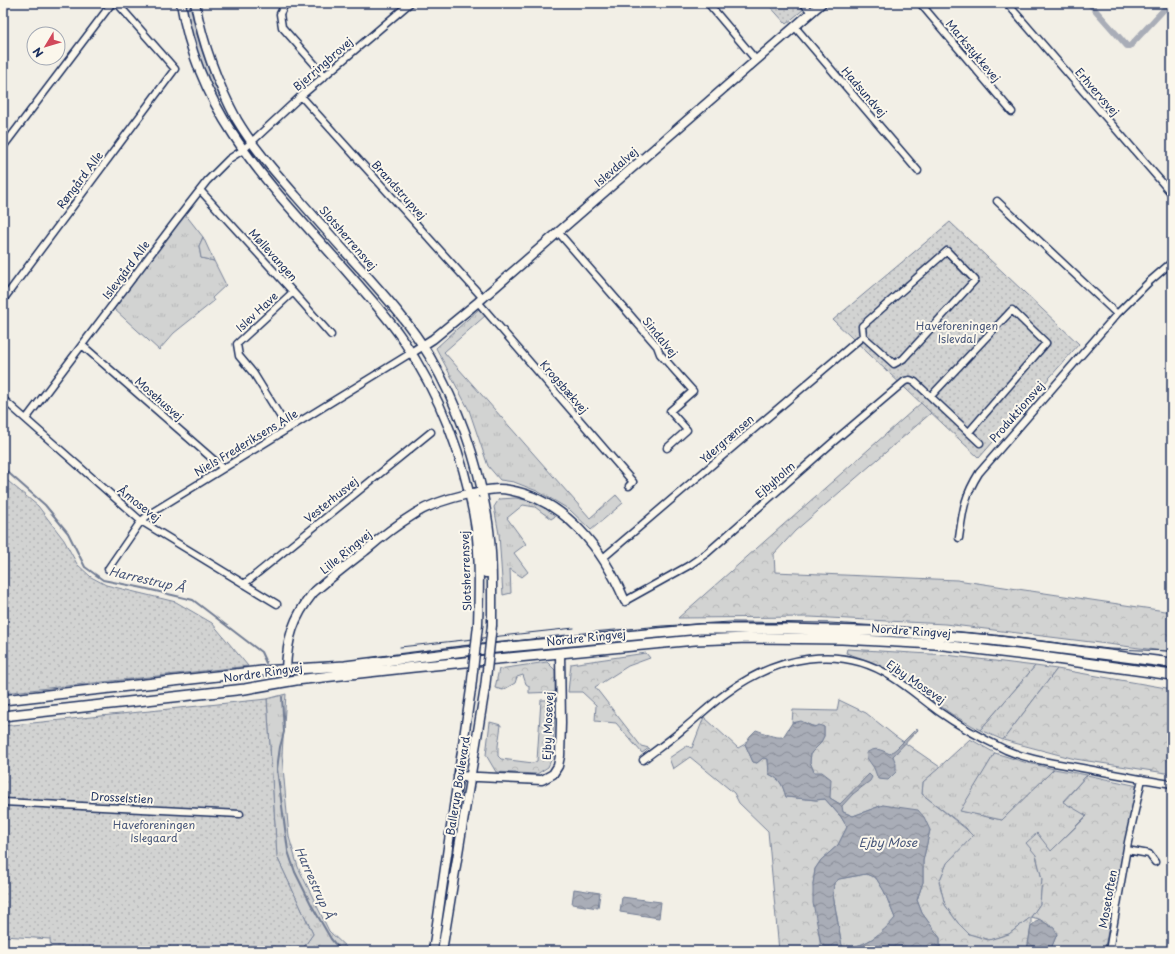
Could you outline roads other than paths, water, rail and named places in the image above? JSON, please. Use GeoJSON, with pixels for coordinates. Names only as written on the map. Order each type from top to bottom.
{"type":"FeatureCollection","features":[{"type":"Feature","properties":{"kind":"main road","name":"Nordre Ringvej"},"geometry":{"type":"LineString","coordinates":[[3,700],[262,671],[345,666],[465,651],[724,628],[899,632],[991,640],[1172,663]]}},
{"type":"Feature","properties":{"kind":"main road","name":"Nordre Ringvej"},"geometry":{"type":"LineString","coordinates":[[3,716],[245,689],[324,677],[695,640],[762,638],[842,639],[935,644],[1172,675]]}},
{"type":"Feature","properties":{"kind":"street"},"geometry":{"type":"LineString","coordinates":[[3,7],[6,3]]}},
{"type":"Feature","properties":{"kind":"street"},"geometry":{"type":"LineString","coordinates":[[3,147],[112,3]]}},
{"type":"Feature","properties":{"kind":"street","name":"Slotsherrensvej"},"geometry":{"type":"LineString","coordinates":[[181,3],[190,42],[207,89],[242,150],[264,178],[401,337],[433,392],[457,449],[469,494],[476,529],[479,563],[478,625]]}},
{"type":"Feature","properties":{"kind":"street","name":"Slotsherrensvej"},"geometry":{"type":"LineString","coordinates":[[195,3],[207,54],[216,77],[238,121],[273,169],[385,296],[430,357],[448,393],[474,460],[482,491],[488,523],[491,557],[492,625]]}},
{"type":"Feature","properties":{"kind":"street"},"geometry":{"type":"LineString","coordinates":[[288,3],[284,6],[280,14],[282,27],[325,76]]}},
{"type":"Feature","properties":{"kind":"street","name":"Bjerringbrovej"},"geometry":{"type":"LineString","coordinates":[[252,141],[301,96],[410,3]]}},
{"type":"Feature","properties":{"kind":"street"},"geometry":{"type":"LineString","coordinates":[[708,3],[756,60]]}},
{"type":"Feature","properties":{"kind":"street"},"geometry":{"type":"LineString","coordinates":[[803,3],[811,12]]}},
{"type":"Feature","properties":{"kind":"street","name":"Islevdalvej"},"geometry":{"type":"LineString","coordinates":[[411,353],[433,339],[480,300],[822,3]]}},
{"type":"Feature","properties":{"kind":"street","name":"Markstykkevej"},"geometry":{"type":"LineString","coordinates":[[920,3],[1012,112]]}},
{"type":"Feature","properties":{"kind":"street","name":"Erhvervsvej"},"geometry":{"type":"LineString","coordinates":[[1006,3],[1172,194]]}},
{"type":"Feature","properties":{"kind":"street","name":"Røngård Alle"},"geometry":{"type":"LineString","coordinates":[[3,300],[175,69],[121,4]]}},
{"type":"Feature","properties":{"kind":"street","name":"Hadsundvej"},"geometry":{"type":"LineString","coordinates":[[794,26],[918,171]]}},
{"type":"Feature","properties":{"kind":"street","name":"Brandstrupvej"},"geometry":{"type":"LineString","coordinates":[[301,96],[480,300]]}},
{"type":"Feature","properties":{"kind":"street","name":"Islevgård Alle"},"geometry":{"type":"LineString","coordinates":[[26,419],[200,190],[229,159],[252,141]]}},
{"type":"Feature","properties":{"kind":"street","name":"Møllevangen"},"geometry":{"type":"LineString","coordinates":[[200,190],[331,335]]}},
{"type":"Feature","properties":{"kind":"street"},"geometry":{"type":"LineString","coordinates":[[997,201],[1117,314]]}},
{"type":"Feature","properties":{"kind":"street","name":"Sindalvej"},"geometry":{"type":"LineString","coordinates":[[558,232],[657,346],[660,354],[693,390],[670,411],[687,430],[667,448]]}},
{"type":"Feature","properties":{"kind":"street","name":"Ydergrænsen"},"geometry":{"type":"LineString","coordinates":[[946,251],[975,280],[903,359],[894,364],[863,336],[862,326],[946,251]]}},
{"type":"Feature","properties":{"kind":"street","name":"Produktionsvej"},"geometry":{"type":"LineString","coordinates":[[959,538],[962,512],[966,496],[979,473],[1117,314],[1150,281],[1172,262]]}},
{"type":"Feature","properties":{"kind":"street","name":"Islev Have"},"geometry":{"type":"LineString","coordinates":[[288,429],[254,374],[239,356],[237,344],[293,292]]}},
{"type":"Feature","properties":{"kind":"street","name":"Krogsbækvej"},"geometry":{"type":"LineString","coordinates":[[480,300],[633,482],[629,486]]}},
{"type":"Feature","properties":{"kind":"street"},"geometry":{"type":"LineString","coordinates":[[931,396],[1012,310],[1046,343],[969,432]]}},
{"type":"Feature","properties":{"kind":"street","name":"Ydergrænsen"},"geometry":{"type":"LineString","coordinates":[[603,558],[863,336]]}},
{"type":"Feature","properties":{"kind":"street","name":"Mosehusvej"},"geometry":{"type":"LineString","coordinates":[[82,345],[223,468]]}},
{"type":"Feature","properties":{"kind":"street","name":"Niels Frederiksens Alle"},"geometry":{"type":"LineString","coordinates":[[108,568],[141,521],[223,468],[411,353]]}},
{"type":"Feature","properties":{"kind":"street","name":"Ejbyholm"},"geometry":{"type":"LineString","coordinates":[[624,601],[688,566],[707,553],[833,442],[906,381],[910,380],[915,382],[980,443]]}},
{"type":"Feature","properties":{"kind":"street","name":"Åmosevej"},"geometry":{"type":"LineString","coordinates":[[3,399],[141,521],[277,604]]}},
{"type":"Feature","properties":{"kind":"street","name":"Slotsherrensvej"},"geometry":{"type":"LineString","coordinates":[[444,416],[450,421],[454,429],[471,481],[482,491]]}},
{"type":"Feature","properties":{"kind":"street","name":"Vesterhusvej"},"geometry":{"type":"LineString","coordinates":[[244,584],[431,432]]}},
{"type":"Feature","properties":{"kind":"street"},"geometry":{"type":"LineString","coordinates":[[469,494],[482,491],[508,490],[523,493],[541,500],[578,528],[603,558],[624,601]]}},
{"type":"Feature","properties":{"kind":"street","name":"Slotsherrensvej"},"geometry":{"type":"LineString","coordinates":[[469,494],[475,499],[479,509],[487,585],[492,609]]}},
{"type":"Feature","properties":{"kind":"street","name":"Lille Ringvej"},"geometry":{"type":"LineString","coordinates":[[286,670],[288,644],[291,630],[304,604],[313,593],[402,522],[432,505],[469,494]]}},
{"type":"Feature","properties":{"kind":"street","name":"Ballerup Boulevard"},"geometry":{"type":"LineString","coordinates":[[433,951],[471,689],[478,625]]}},
{"type":"Feature","properties":{"kind":"street","name":"Ballerup Boulevard"},"geometry":{"type":"LineString","coordinates":[[442,951],[485,688],[492,625]]}},
{"type":"Feature","properties":{"kind":"street","name":"Ejby Mosevej"},"geometry":{"type":"LineString","coordinates":[[458,776],[542,780],[553,774],[558,766],[562,723],[560,653]]}},
{"type":"Feature","properties":{"kind":"street","name":"Ejby Mosevej"},"geometry":{"type":"LineString","coordinates":[[643,760],[728,692],[756,674],[780,664],[800,659],[829,657],[867,664],[892,676],[940,712],[971,732],[1008,750],[1032,758],[1172,784]]}},
{"type":"Feature","properties":{"kind":"street"},"geometry":{"type":"LineString","coordinates":[[1129,669],[1172,671]]}},
{"type":"Feature","properties":{"kind":"street","name":"Mosetoften"},"geometry":{"type":"LineString","coordinates":[[1109,951],[1127,850],[1142,779]]}},
{"type":"Feature","properties":{"kind":"street","name":"Drosselstien"},"geometry":{"type":"LineString","coordinates":[[3,802],[240,814]]}},
{"type":"Feature","properties":{"kind":"street"},"geometry":{"type":"LineString","coordinates":[[1127,850],[1149,854],[1155,862]]}},
{"type":"Feature","properties":{"kind":"water","name":"Ejby Mose"},"geometry":{"type":"Polygon","coordinates":[[[801,721],[814,727],[819,725],[824,727],[824,736],[820,744],[811,753],[810,762],[814,772],[822,772],[831,779],[830,798],[840,804],[869,774],[872,777],[870,781],[853,794],[842,806],[843,812],[853,816],[883,805],[918,810],[924,817],[930,830],[923,861],[923,882],[917,900],[922,913],[940,938],[940,951],[821,951],[813,903],[815,869],[821,860],[838,845],[847,827],[841,817],[825,799],[816,800],[786,797],[780,783],[776,778],[769,774],[768,759],[763,758],[757,763],[753,762],[745,744],[756,730],[772,736],[783,737],[792,723],[801,721]],[[866,874],[839,879],[834,883],[833,895],[842,946],[856,946],[871,940],[885,929],[895,918],[884,891],[876,878],[866,874]]]}},
{"type":"Feature","properties":{"kind":"water"},"geometry":{"type":"Polygon","coordinates":[[[917,728],[918,730],[893,756],[896,764],[896,772],[888,780],[878,779],[866,753],[878,749],[890,754],[917,728]]]}},
{"type":"Feature","properties":{"kind":"water"},"geometry":{"type":"Polygon","coordinates":[[[574,889],[600,893],[598,908],[572,904],[574,889]]]}},
{"type":"Feature","properties":{"kind":"water"},"geometry":{"type":"Polygon","coordinates":[[[622,897],[661,902],[659,918],[620,912],[622,897]]]}},
{"type":"Feature","properties":{"kind":"water"},"geometry":{"type":"Polygon","coordinates":[[[1039,919],[1054,928],[1057,934],[1050,951],[1027,951],[1031,926],[1039,919]]]}},
{"type":"Feature","properties":{"kind":"waterway"},"geometry":{"type":"LineString","coordinates":[[1089,3],[1127,46],[1130,46],[1170,3]]}},
{"type":"Feature","properties":{"kind":"waterway","name":"Harrestrup Å"},"geometry":{"type":"LineString","coordinates":[[3,468],[45,505],[68,533],[85,567],[103,580],[193,600],[261,652],[266,663]]}},
{"type":"Feature","properties":{"kind":"waterway","name":"Harrestrup Å"},"geometry":{"type":"LineString","coordinates":[[282,697],[284,732],[277,769],[288,851],[295,872],[312,906],[331,939],[341,951]]}},
{"type":"Feature","properties":{"kind":"tram line"},"geometry":{"type":"LineString","coordinates":[[370,658],[592,632],[731,622],[829,623],[913,628],[983,634],[1109,649],[1172,651]]}},
{"type":"Feature","properties":{"kind":"tram line"},"geometry":{"type":"LineString","coordinates":[[400,647],[574,628]]}},
{"type":"Feature","properties":{"kind":"park label","name":"Haveforeningen Islevdal"},"geometry":{"type":"Point","coordinates":[957,332]}},
{"type":"Feature","properties":{"kind":"park label","name":"Haveforeningen Islegaard"},"geometry":{"type":"Point","coordinates":[154,831]}}]}
